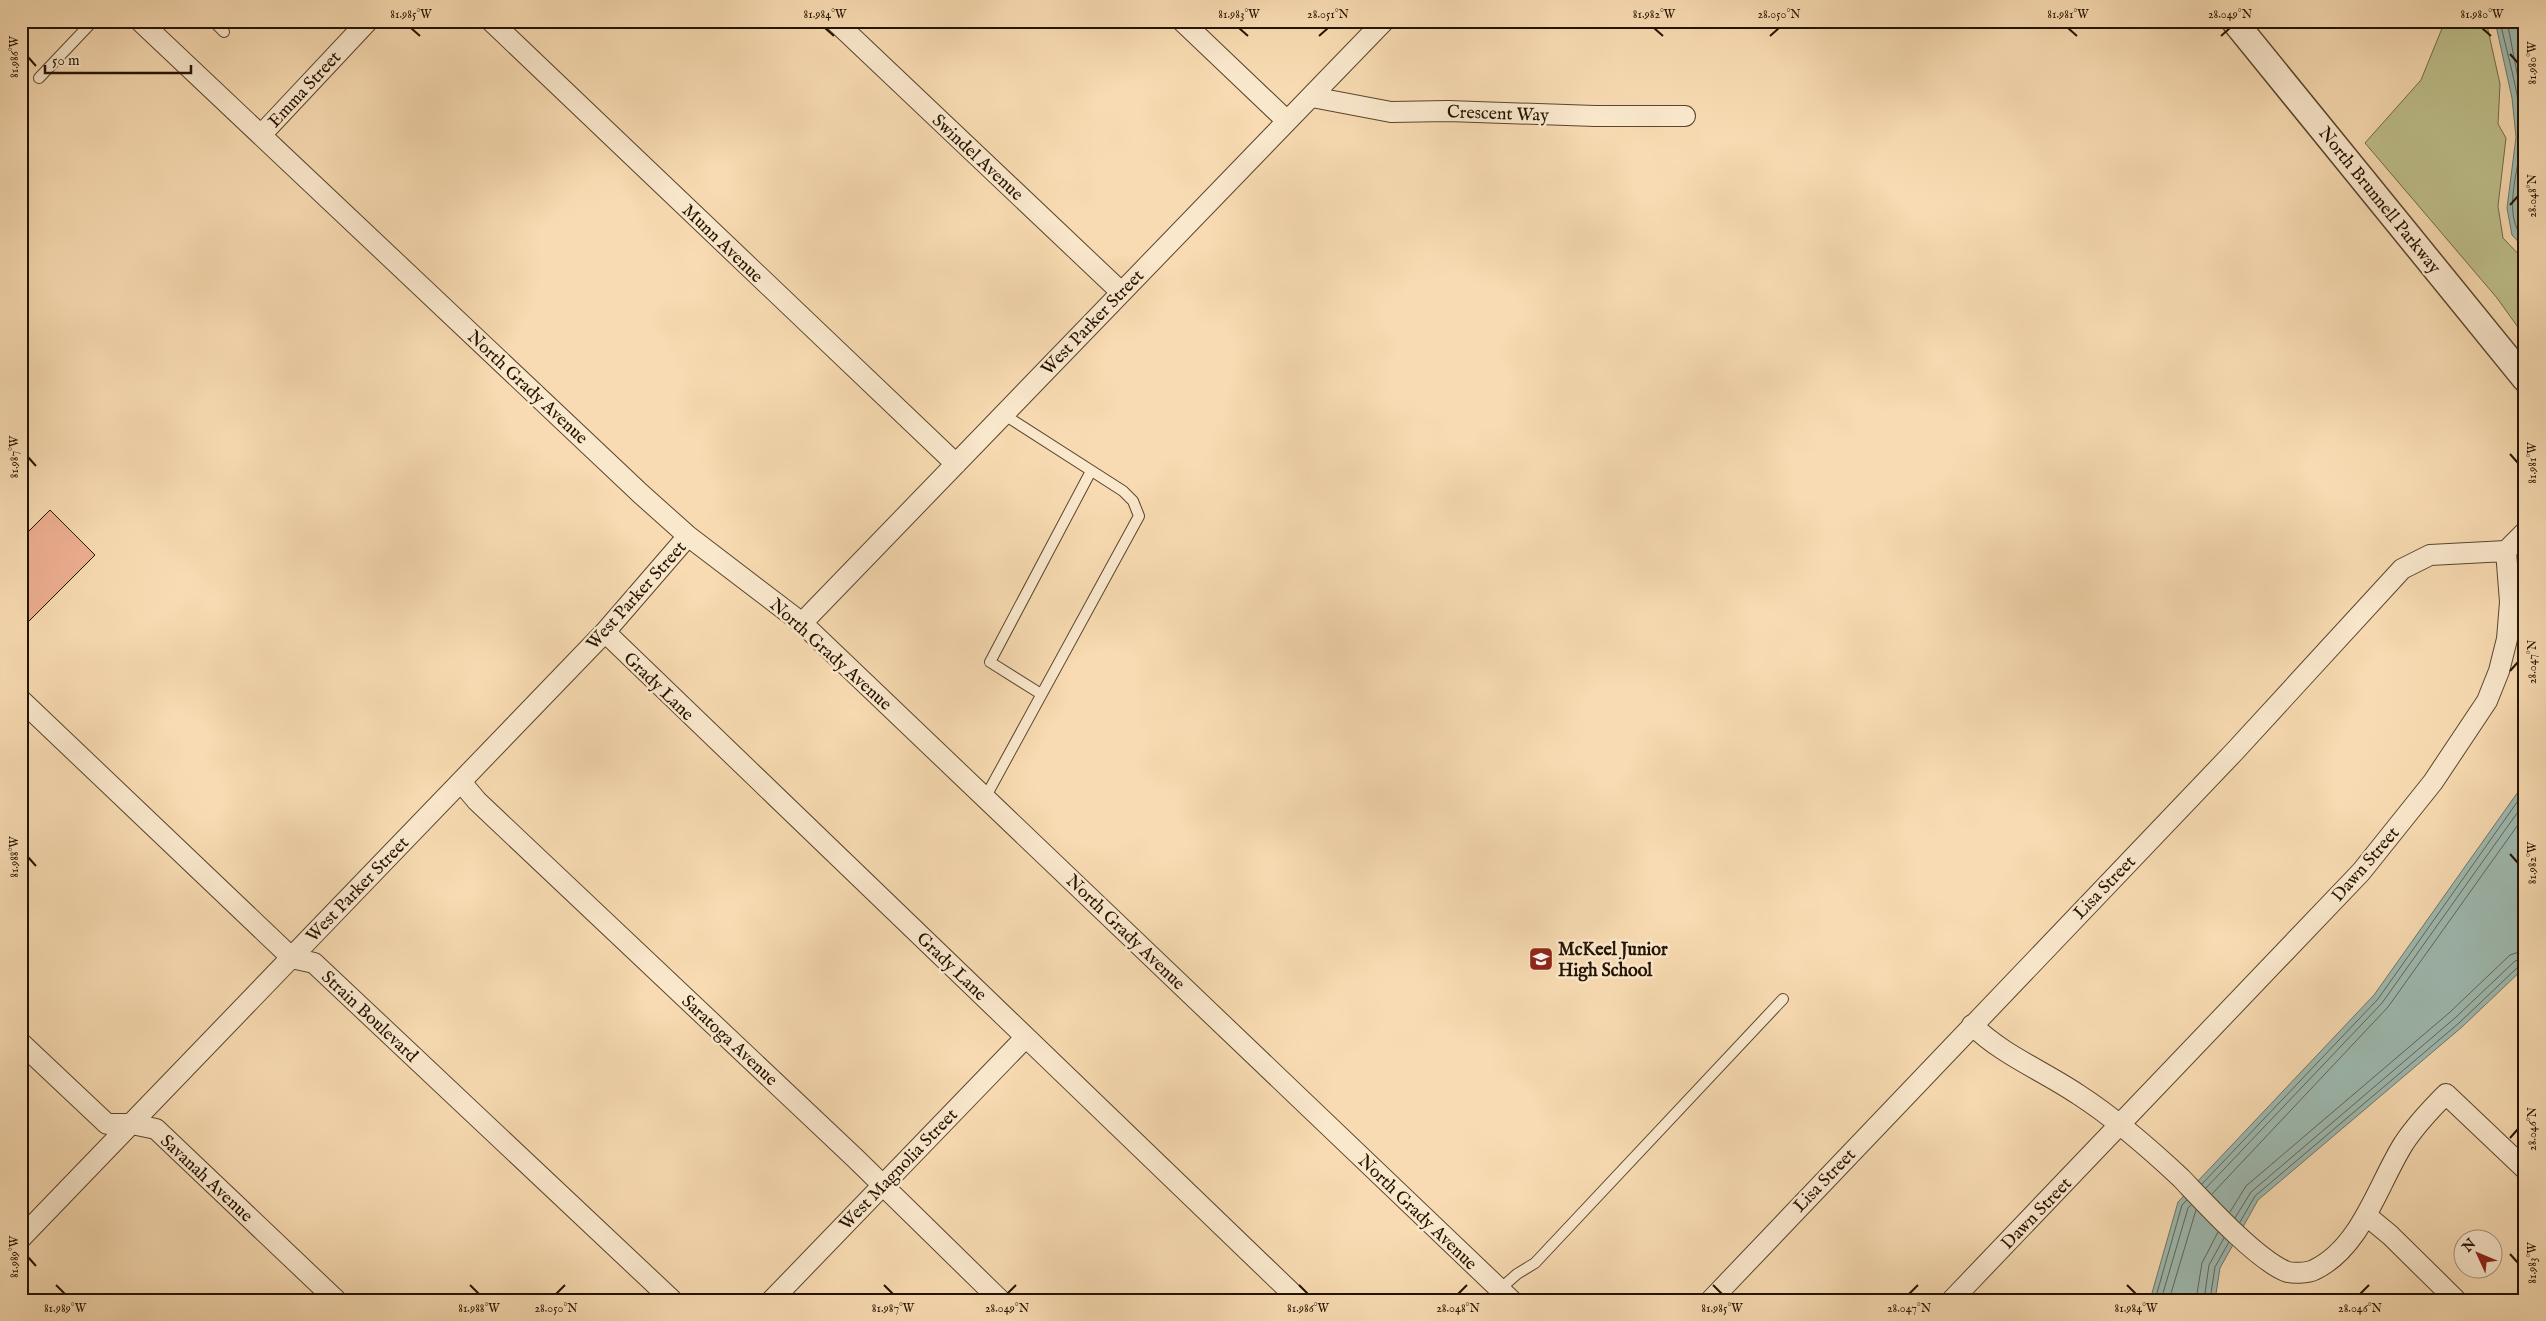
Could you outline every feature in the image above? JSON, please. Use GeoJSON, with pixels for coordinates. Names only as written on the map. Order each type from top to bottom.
{"type":"FeatureCollection","features":[{"type":"Feature","properties":{"kind":"street","name":"North Grady Avenue"},"geometry":{"type":"LineString","coordinates":[[140,21],[641,494],[688,536],[802,623],[1506,1294]]}},
{"type":"Feature","properties":{"kind":"street","name":"Emma Street"},"geometry":{"type":"LineString","coordinates":[[261,135],[368,21]]}},
{"type":"Feature","properties":{"kind":"street","name":"Munn Avenue"},"geometry":{"type":"LineString","coordinates":[[491,21],[956,464]]}},
{"type":"Feature","properties":{"kind":"street","name":"Swindel Avenue"},"geometry":{"type":"LineString","coordinates":[[834,21],[1121,292]]}},
{"type":"Feature","properties":{"kind":"street"},"geometry":{"type":"LineString","coordinates":[[1182,21],[1287,121]]}},
{"type":"Feature","properties":{"kind":"street","name":"West Parker Street"},"geometry":{"type":"LineString","coordinates":[[802,623],[1384,21]]}},
{"type":"Feature","properties":{"kind":"street","name":"North Brunnell Parkway"},"geometry":{"type":"LineString","coordinates":[[2241,24],[2525,379]]}},
{"type":"Feature","properties":{"kind":"street","name":"Crescent Way"},"geometry":{"type":"LineString","coordinates":[[1312,97],[1391,112],[1685,116]]}},
{"type":"Feature","properties":{"kind":"street"},"geometry":{"type":"LineString","coordinates":[[2506,551],[2525,532]]}},
{"type":"Feature","properties":{"kind":"street","name":"West Parker Street"},"geometry":{"type":"LineString","coordinates":[[21,1238],[605,632],[688,536]]}},
{"type":"Feature","properties":{"kind":"street","name":"Lisa Street"},"geometry":{"type":"LineString","coordinates":[[1710,1300],[2234,752],[2402,569],[2430,555],[2506,551]]}},
{"type":"Feature","properties":{"kind":"street","name":"Dawn Street"},"geometry":{"type":"LineString","coordinates":[[1952,1300],[2120,1126],[2360,872],[2427,790],[2459,745],[2486,701],[2499,671],[2508,639],[2510,602],[2506,551]]}},
{"type":"Feature","properties":{"kind":"street","name":"Grady Lane"},"geometry":{"type":"LineString","coordinates":[[605,632],[1299,1300]]}},
{"type":"Feature","properties":{"kind":"street","name":"Strain Boulevard"},"geometry":{"type":"LineString","coordinates":[[21,700],[292,958],[314,963],[672,1300]]}},
{"type":"Feature","properties":{"kind":"street","name":"Saratoga Avenue"},"geometry":{"type":"LineString","coordinates":[[460,782],[477,801],[1000,1300]]}},
{"type":"Feature","properties":{"kind":"street"},"geometry":{"type":"LineString","coordinates":[[1972,1025],[1992,1044],[2079,1095],[2146,1144],[2270,1263],[2286,1272],[2312,1271],[2335,1257],[2367,1216],[2372,1200],[2404,1142],[2446,1094],[2525,1170]]}},
{"type":"Feature","properties":{"kind":"street","name":"West Magnolia Street"},"geometry":{"type":"LineString","coordinates":[[772,1300],[1025,1038]]}},
{"type":"Feature","properties":{"kind":"street","name":"Savanah Avenue"},"geometry":{"type":"LineString","coordinates":[[21,1043],[107,1124],[132,1124],[156,1129],[336,1300]]}},
{"type":"Feature","properties":{"kind":"street"},"geometry":{"type":"LineString","coordinates":[[2367,1216],[2456,1300]]}},
{"type":"Feature","properties":{"kind":"lane"},"geometry":{"type":"LineString","coordinates":[[39,78],[93,21]]}},
{"type":"Feature","properties":{"kind":"lane"},"geometry":{"type":"LineString","coordinates":[[213,21],[224,32]]}},
{"type":"Feature","properties":{"kind":"lane"},"geometry":{"type":"LineString","coordinates":[[985,798],[1139,516],[1133,501],[1123,491],[1003,414]]}},
{"type":"Feature","properties":{"kind":"lane"},"geometry":{"type":"LineString","coordinates":[[1041,694],[990,662],[1091,471]]}},
{"type":"Feature","properties":{"kind":"lane"},"geometry":{"type":"LineString","coordinates":[[1506,1294],[1517,1274],[1534,1264],[1783,999]]}},
{"type":"Feature","properties":{"kind":"green space"},"geometry":{"type":"Polygon","coordinates":[[[2445,21],[2486,21],[2500,84],[2498,124],[2506,138],[2498,206],[2503,238],[2525,261],[2522,268],[2525,337],[2497,298],[2365,143],[2421,80],[2445,21]]]}},
{"type":"Feature","properties":{"kind":"water"},"geometry":{"type":"Polygon","coordinates":[[[2495,21],[2525,21],[2525,249],[2512,235],[2507,208],[2516,137],[2512,98],[2495,21]]]}},
{"type":"Feature","properties":{"kind":"water"},"geometry":{"type":"Polygon","coordinates":[[[2525,782],[2525,967],[2462,1027],[2258,1200],[2220,1268],[2215,1300],[2150,1300],[2178,1202],[2374,995],[2525,782]]]}},
{"type":"Feature","properties":{"kind":"building"},"geometry":{"type":"Polygon","coordinates":[[[50,510],[95,555],[28,622],[21,616],[21,539],[50,510]]]}},
{"type":"Feature","properties":{"kind":"place","name":"McKeel Junior High School"},"geometry":{"type":"Point","coordinates":[1541,959]}}]}
